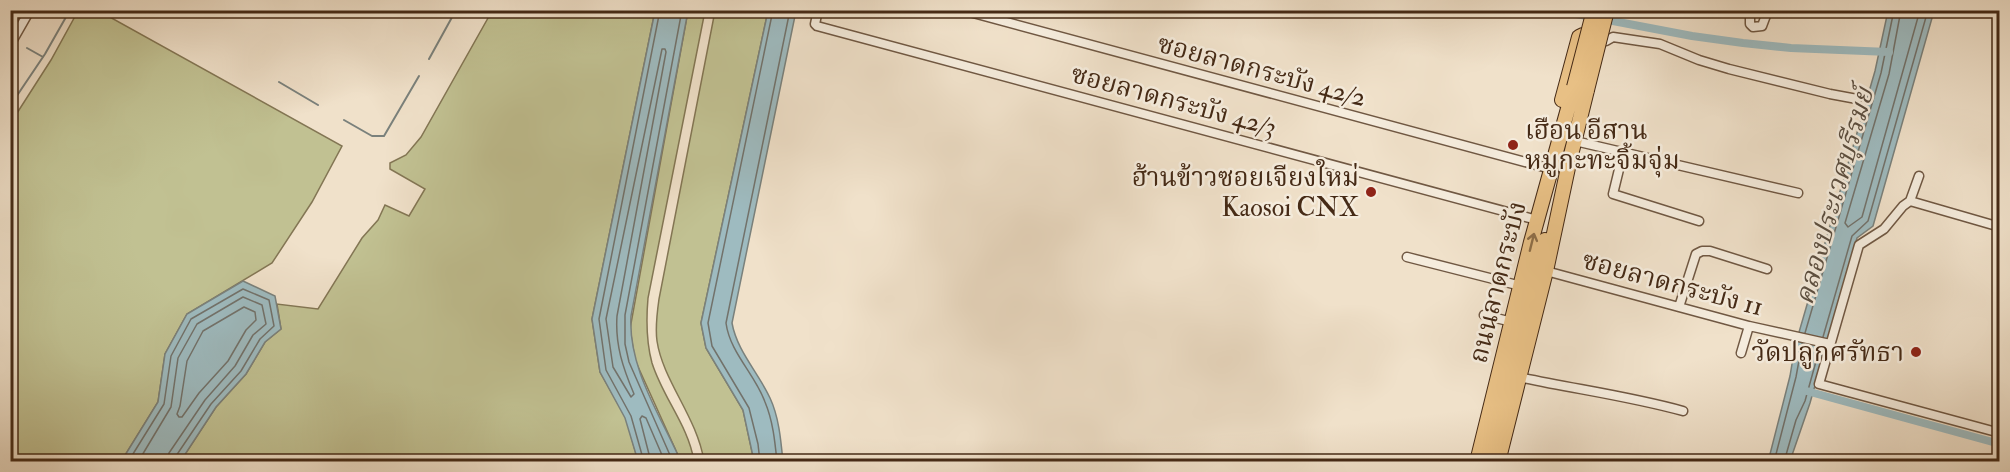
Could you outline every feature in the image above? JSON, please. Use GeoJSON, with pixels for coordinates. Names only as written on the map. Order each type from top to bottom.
{"type":"FeatureCollection","features":[{"type":"Feature","properties":{"kind":"main road","name":"ถนนลาดกระบัง"},"geometry":{"type":"LineString","coordinates":[[1498,462],[1546,271],[1575,138],[1594,10]]}},
{"type":"Feature","properties":{"kind":"main road","name":"ถนนลาดกระบัง"},"geometry":{"type":"LineString","coordinates":[[1478,462],[1551,169],[1560,138],[1581,89],[1607,10]]}},
{"type":"Feature","properties":{"kind":"main road"},"geometry":{"type":"LineString","coordinates":[[1560,138],[1557,120],[1579,37],[1583,35],[1606,41],[1588,113],[1575,138]]}},
{"type":"Feature","properties":{"kind":"main road"},"geometry":{"type":"LineString","coordinates":[[1487,462],[1536,268],[1569,163]]}},
{"type":"Feature","properties":{"kind":"street"},"geometry":{"type":"LineString","coordinates":[[10,45],[30,10]]}},
{"type":"Feature","properties":{"kind":"street","name":"ซอยลาดกระบัง 42/3"},"geometry":{"type":"LineString","coordinates":[[818,10],[815,24],[817,26],[1537,220]]}},
{"type":"Feature","properties":{"kind":"street","name":"ซอยลาดกระบัง 42/2"},"geometry":{"type":"LineString","coordinates":[[962,10],[1551,169]]}},
{"type":"Feature","properties":{"kind":"street"},"geometry":{"type":"LineString","coordinates":[[1750,10],[1750,24],[1757,28],[1762,26],[1768,10]]}},
{"type":"Feature","properties":{"kind":"street"},"geometry":{"type":"LineString","coordinates":[[1606,41],[1613,37],[1660,44],[1729,69],[1857,99]]}},
{"type":"Feature","properties":{"kind":"street"},"geometry":{"type":"LineString","coordinates":[[1575,138],[1623,153],[1798,193]]}},
{"type":"Feature","properties":{"kind":"street"},"geometry":{"type":"LineString","coordinates":[[1623,153],[1613,194],[1699,221]]}},
{"type":"Feature","properties":{"kind":"street"},"geometry":{"type":"LineString","coordinates":[[1918,176],[1910,201],[1884,229],[1859,245],[1827,343],[1820,380],[1821,386],[2000,433]]}},
{"type":"Feature","properties":{"kind":"street"},"geometry":{"type":"LineString","coordinates":[[1910,201],[2000,227]]}},
{"type":"Feature","properties":{"kind":"street"},"geometry":{"type":"LineString","coordinates":[[1679,307],[1696,254],[1702,251],[1710,251],[1767,269]]}},
{"type":"Feature","properties":{"kind":"street"},"geometry":{"type":"LineString","coordinates":[[1407,257],[1521,286]]}},
{"type":"Feature","properties":{"kind":"street","name":"ซอยลาดกระบัง 11"},"geometry":{"type":"LineString","coordinates":[[1546,271],[1749,326],[1827,343]]}},
{"type":"Feature","properties":{"kind":"street"},"geometry":{"type":"LineString","coordinates":[[1484,315],[1512,322]]}},
{"type":"Feature","properties":{"kind":"street"},"geometry":{"type":"LineString","coordinates":[[1741,353],[1749,326]]}},
{"type":"Feature","properties":{"kind":"street"},"geometry":{"type":"LineString","coordinates":[[1519,377],[1643,400],[1683,411]]}},
{"type":"Feature","properties":{"kind":"green space"},"geometry":{"type":"Polygon","coordinates":[[[78,11],[99,11],[342,146],[312,202],[272,263],[187,314],[165,354],[158,402],[124,457],[118,461],[11,461],[10,124],[51,60],[78,11]]]}},
{"type":"Feature","properties":{"kind":"green space"},"geometry":{"type":"Polygon","coordinates":[[[492,11],[655,11],[592,319],[600,372],[626,418],[638,461],[177,462],[182,459],[216,407],[246,374],[265,342],[281,329],[277,304],[318,309],[362,238],[378,220],[385,205],[409,216],[425,189],[390,169],[390,163],[406,155],[421,137],[492,11]]]}},
{"type":"Feature","properties":{"kind":"green space"},"geometry":{"type":"Polygon","coordinates":[[[688,11],[705,11],[648,298],[647,315],[652,363],[662,388],[681,423],[694,461],[679,461],[635,360],[630,329],[688,11]]]}},
{"type":"Feature","properties":{"kind":"green space"},"geometry":{"type":"Polygon","coordinates":[[[715,11],[768,11],[701,323],[706,348],[743,410],[754,461],[704,461],[695,429],[660,356],[656,336],[659,299],[715,11]]]}},
{"type":"Feature","properties":{"kind":"water"},"geometry":{"type":"Polygon","coordinates":[[[655,11],[688,11],[631,316],[631,334],[645,387],[679,461],[638,461],[625,418],[600,372],[592,319],[655,11]]]}},
{"type":"Feature","properties":{"kind":"water"},"geometry":{"type":"Polygon","coordinates":[[[768,11],[796,11],[732,323],[738,343],[765,388],[776,413],[783,462],[754,461],[743,410],[706,348],[701,323],[768,11]]]}},
{"type":"Feature","properties":{"kind":"water"},"geometry":{"type":"Polygon","coordinates":[[[1888,11],[1934,11],[1873,226],[1857,238],[1810,403],[1790,461],[1768,462],[1790,376],[1795,346],[1875,71],[1888,11]]]}},
{"type":"Feature","properties":{"kind":"water"},"geometry":{"type":"Polygon","coordinates":[[[243,281],[275,296],[281,329],[265,342],[246,374],[216,407],[182,459],[177,462],[118,461],[124,457],[158,402],[165,354],[187,314],[243,281]]]}},
{"type":"Feature","properties":{"kind":"waterway"},"geometry":{"type":"LineString","coordinates":[[10,106],[45,54],[70,10]]}},
{"type":"Feature","properties":{"kind":"waterway"},"geometry":{"type":"LineString","coordinates":[[190,10],[193,13]]}},
{"type":"Feature","properties":{"kind":"waterway"},"geometry":{"type":"LineString","coordinates":[[429,59],[456,10]]}},
{"type":"Feature","properties":{"kind":"waterway"},"geometry":{"type":"LineString","coordinates":[[1555,10],[1692,36],[1743,43],[1791,48],[1889,52]]}},
{"type":"Feature","properties":{"kind":"waterway"},"geometry":{"type":"LineString","coordinates":[[27,48],[43,57]]}},
{"type":"Feature","properties":{"kind":"waterway"},"geometry":{"type":"LineString","coordinates":[[344,120],[372,136],[384,136],[419,76]]}},
{"type":"Feature","properties":{"kind":"waterway"},"geometry":{"type":"LineString","coordinates":[[279,82],[318,105]]}},
{"type":"Feature","properties":{"kind":"waterway"},"geometry":{"type":"LineString","coordinates":[[1803,390],[2000,444]]}},
{"type":"Feature","properties":{"kind":"place","name":"เฮือน อีสาน หมูกะทะจิ้มจุ่ม"},"geometry":{"type":"Point","coordinates":[1513,145]}},
{"type":"Feature","properties":{"kind":"place","name":"ฮ้านข้าวซอยเจียงใหม่ Kaosoi CNX"},"geometry":{"type":"Point","coordinates":[1371,192]}},
{"type":"Feature","properties":{"kind":"place","name":"วัดปลูกศรัทธา"},"geometry":{"type":"Point","coordinates":[1916,352]}},
{"type":"Feature","properties":{"kind":"water label","name":"คลองประเวศบุรีรมย์"},"geometry":{"type":"Point","coordinates":[1834,196]}}]}
